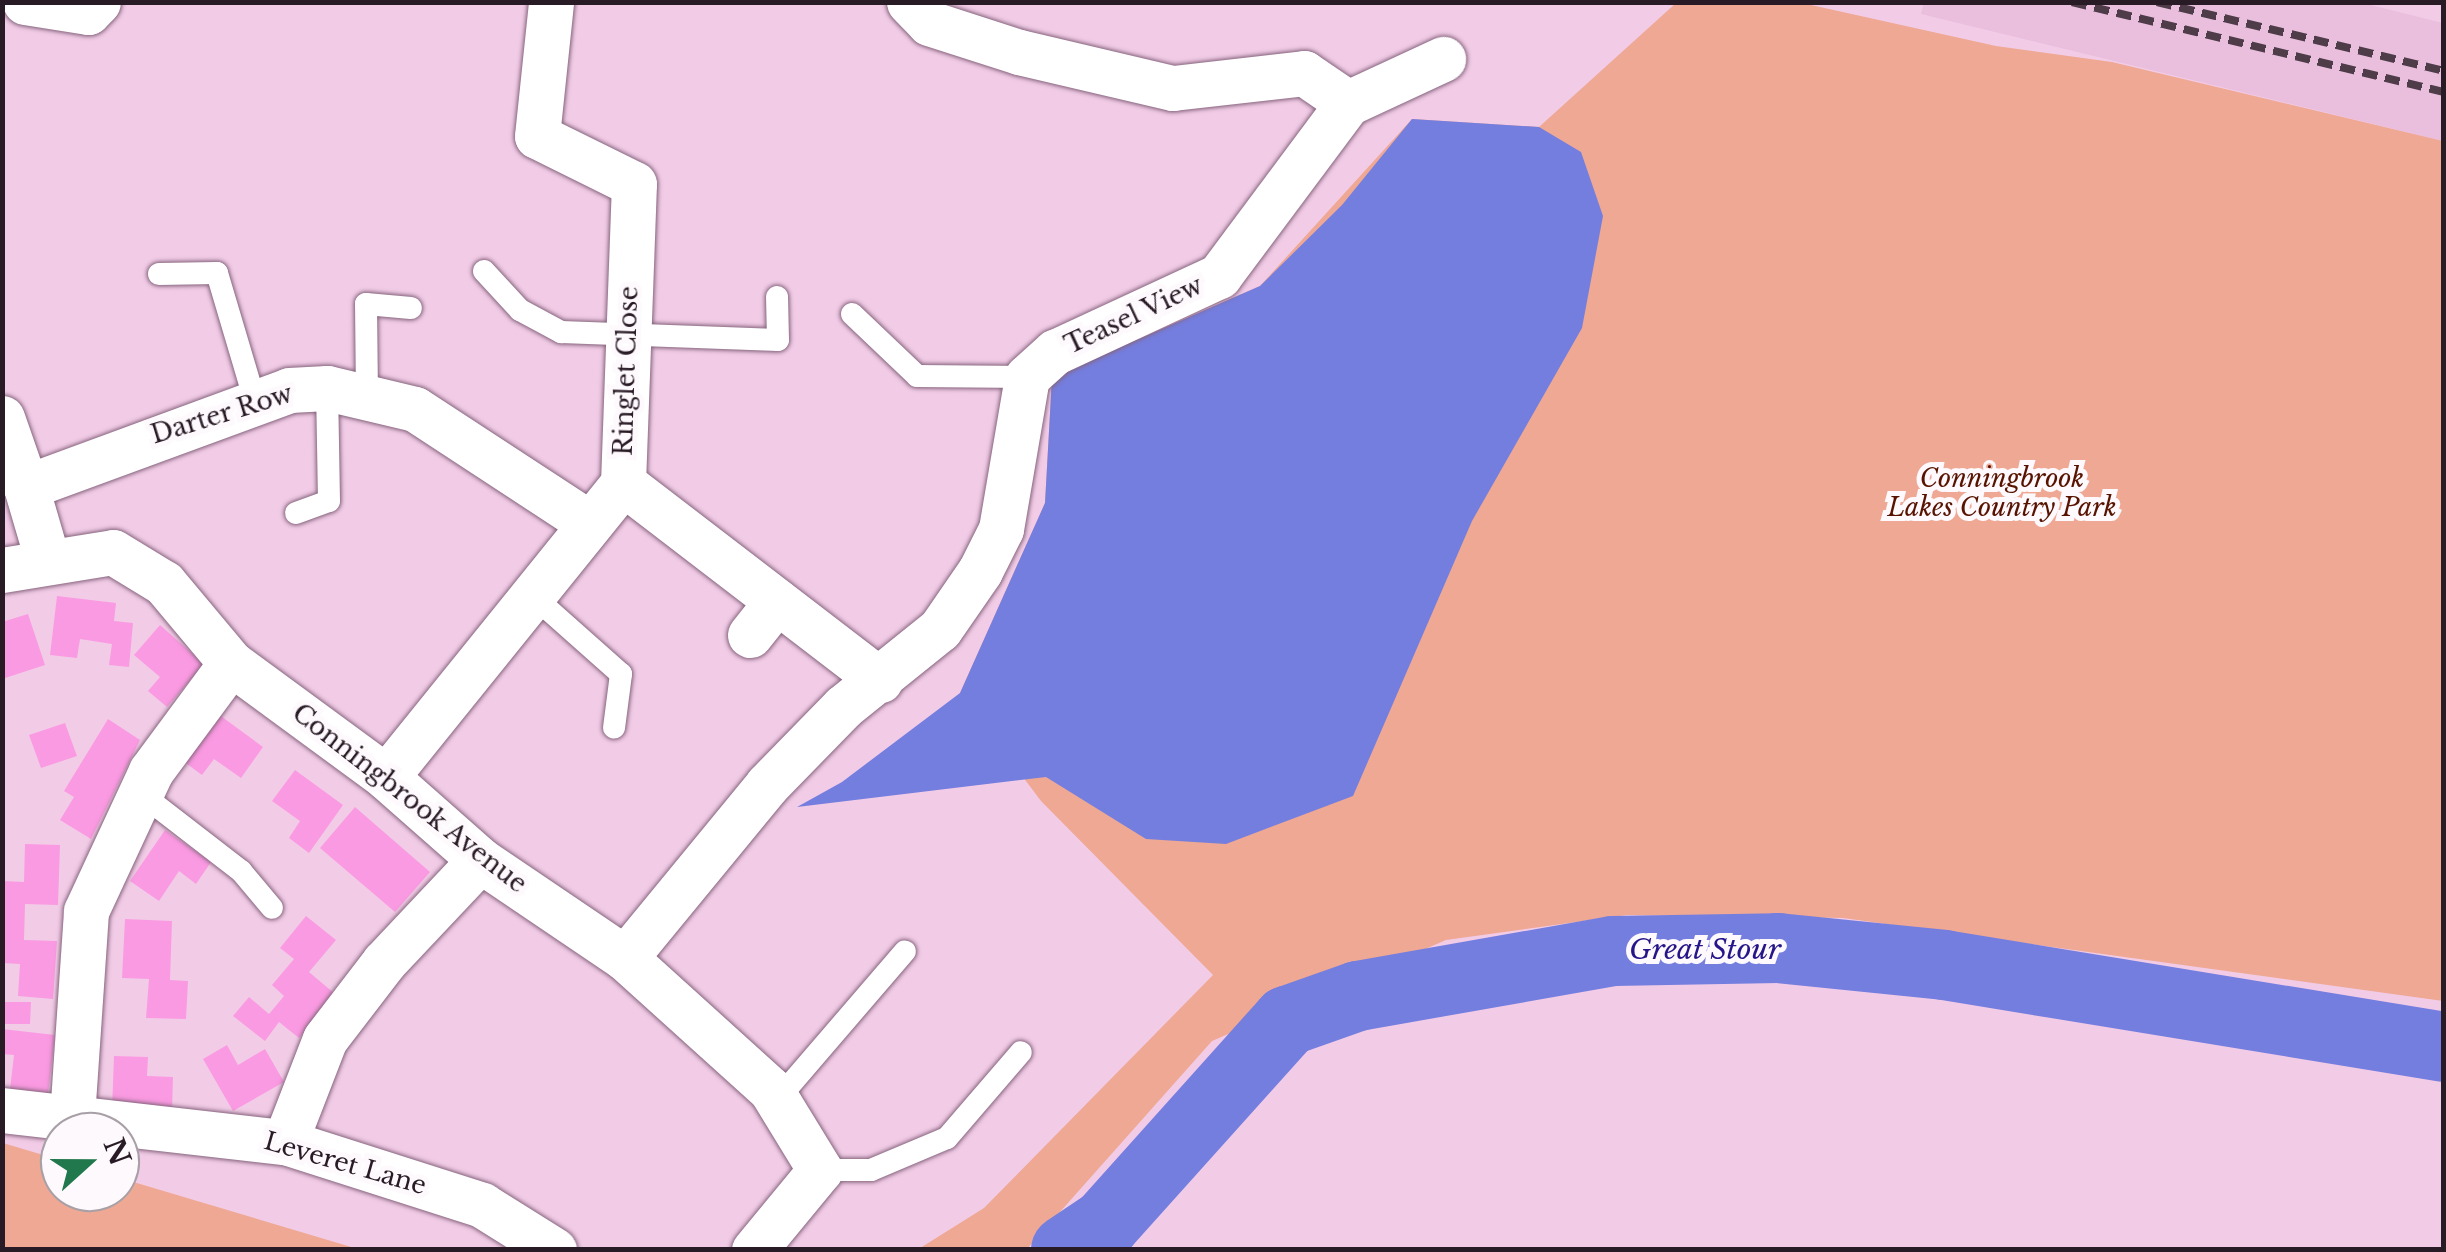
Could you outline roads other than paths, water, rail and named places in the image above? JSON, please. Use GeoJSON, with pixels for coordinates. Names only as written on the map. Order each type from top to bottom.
{"type":"FeatureCollection","features":[{"type":"Feature","properties":{"kind":"street"},"geometry":{"type":"LineString","coordinates":[[25,2],[88,12],[98,2]]}},
{"type":"Feature","properties":{"kind":"street","name":"Ringlet Close"},"geometry":{"type":"LineString","coordinates":[[386,777],[624,482],[634,184],[537,136],[551,2]]}},
{"type":"Feature","properties":{"kind":"street"},"geometry":{"type":"LineString","coordinates":[[910,2],[929,22],[1001,46],[1174,88],[1304,73],[1348,103]]}},
{"type":"Feature","properties":{"kind":"street","name":"Teasel View"},"geometry":{"type":"LineString","coordinates":[[1027,378],[1055,352],[1218,276],[1348,103],[1443,59]]}},
{"type":"Feature","properties":{"kind":"street"},"geometry":{"type":"LineString","coordinates":[[624,958],[767,784],[842,706],[880,680],[940,629],[1001,529],[1027,378]]}},
{"type":"Feature","properties":{"kind":"street","name":"Darter Row"},"geometry":{"type":"LineString","coordinates":[[26,487],[254,400],[347,393],[415,409],[590,523]]}},
{"type":"Feature","properties":{"kind":"street"},"geometry":{"type":"LineString","coordinates":[[2,418],[48,562]]}},
{"type":"Feature","properties":{"kind":"street"},"geometry":{"type":"LineString","coordinates":[[624,482],[763,618],[880,680]]}},
{"type":"Feature","properties":{"kind":"street","name":"Conningbrook Avenue"},"geometry":{"type":"LineString","coordinates":[[2,570],[114,552],[164,583],[230,663],[386,777],[480,860],[624,958],[777,1100],[820,1170]]}},
{"type":"Feature","properties":{"kind":"street"},"geometry":{"type":"LineString","coordinates":[[72,1112],[86,911],[140,793],[230,663]]}},
{"type":"Feature","properties":{"kind":"street"},"geometry":{"type":"LineString","coordinates":[[285,1142],[326,1039],[384,962],[480,860]]}},
{"type":"Feature","properties":{"kind":"street","name":"Leveret Lane"},"geometry":{"type":"LineString","coordinates":[[2,1110],[40,1114]]}},
{"type":"Feature","properties":{"kind":"street","name":"Leveret Lane"},"geometry":{"type":"LineString","coordinates":[[140,1125],[285,1142],[482,1204],[554,1250]]}},
{"type":"Feature","properties":{"kind":"street"},"geometry":{"type":"LineString","coordinates":[[754,1250],[820,1170]]}},
{"type":"Feature","properties":{"kind":"lane"},"geometry":{"type":"LineString","coordinates":[[484,271],[520,310],[561,332],[778,340],[778,297]]}},
{"type":"Feature","properties":{"kind":"lane"},"geometry":{"type":"LineString","coordinates":[[160,274],[217,273],[254,400]]}},
{"type":"Feature","properties":{"kind":"lane"},"geometry":{"type":"LineString","coordinates":[[296,512],[328,500],[366,304],[411,308]]}},
{"type":"Feature","properties":{"kind":"lane"},"geometry":{"type":"LineString","coordinates":[[852,314],[917,376],[1027,378]]}},
{"type":"Feature","properties":{"kind":"lane"},"geometry":{"type":"LineString","coordinates":[[532,596],[622,674],[614,728]]}},
{"type":"Feature","properties":{"kind":"lane"},"geometry":{"type":"LineString","coordinates":[[140,793],[241,871],[272,908]]}},
{"type":"Feature","properties":{"kind":"lane"},"geometry":{"type":"LineString","coordinates":[[777,1100],[904,952]]}},
{"type":"Feature","properties":{"kind":"lane"},"geometry":{"type":"LineString","coordinates":[[820,1170],[870,1170],[947,1138],[1020,1052]]}},
{"type":"Feature","properties":{"kind":"water"},"geometry":{"type":"Polygon","coordinates":[[[1412,119],[1539,127],[1581,152],[1603,216],[1582,328],[1472,521],[1353,796],[1226,844],[1146,839],[1046,777],[797,807],[842,782],[960,693],[1045,503],[1052,377],[1260,286],[1342,205],[1412,119]]]}},
{"type":"Feature","properties":{"kind":"waterway","name":"Great Stour"},"geometry":{"type":"LineString","coordinates":[[1066,1250],[1105,1224],[1287,1021],[1358,996],[1613,951],[1778,948],[1944,965],[2444,1047]]}},
{"type":"Feature","properties":{"kind":"railway"},"geometry":{"type":"LineString","coordinates":[[2072,2],[2444,92]]}},
{"type":"Feature","properties":{"kind":"railway"},"geometry":{"type":"LineString","coordinates":[[2157,2],[2444,71]]}},
{"type":"Feature","properties":{"kind":"park label","name":"Conningbrook Lakes Country Park"},"geometry":{"type":"Point","coordinates":[2002,494]}}]}
